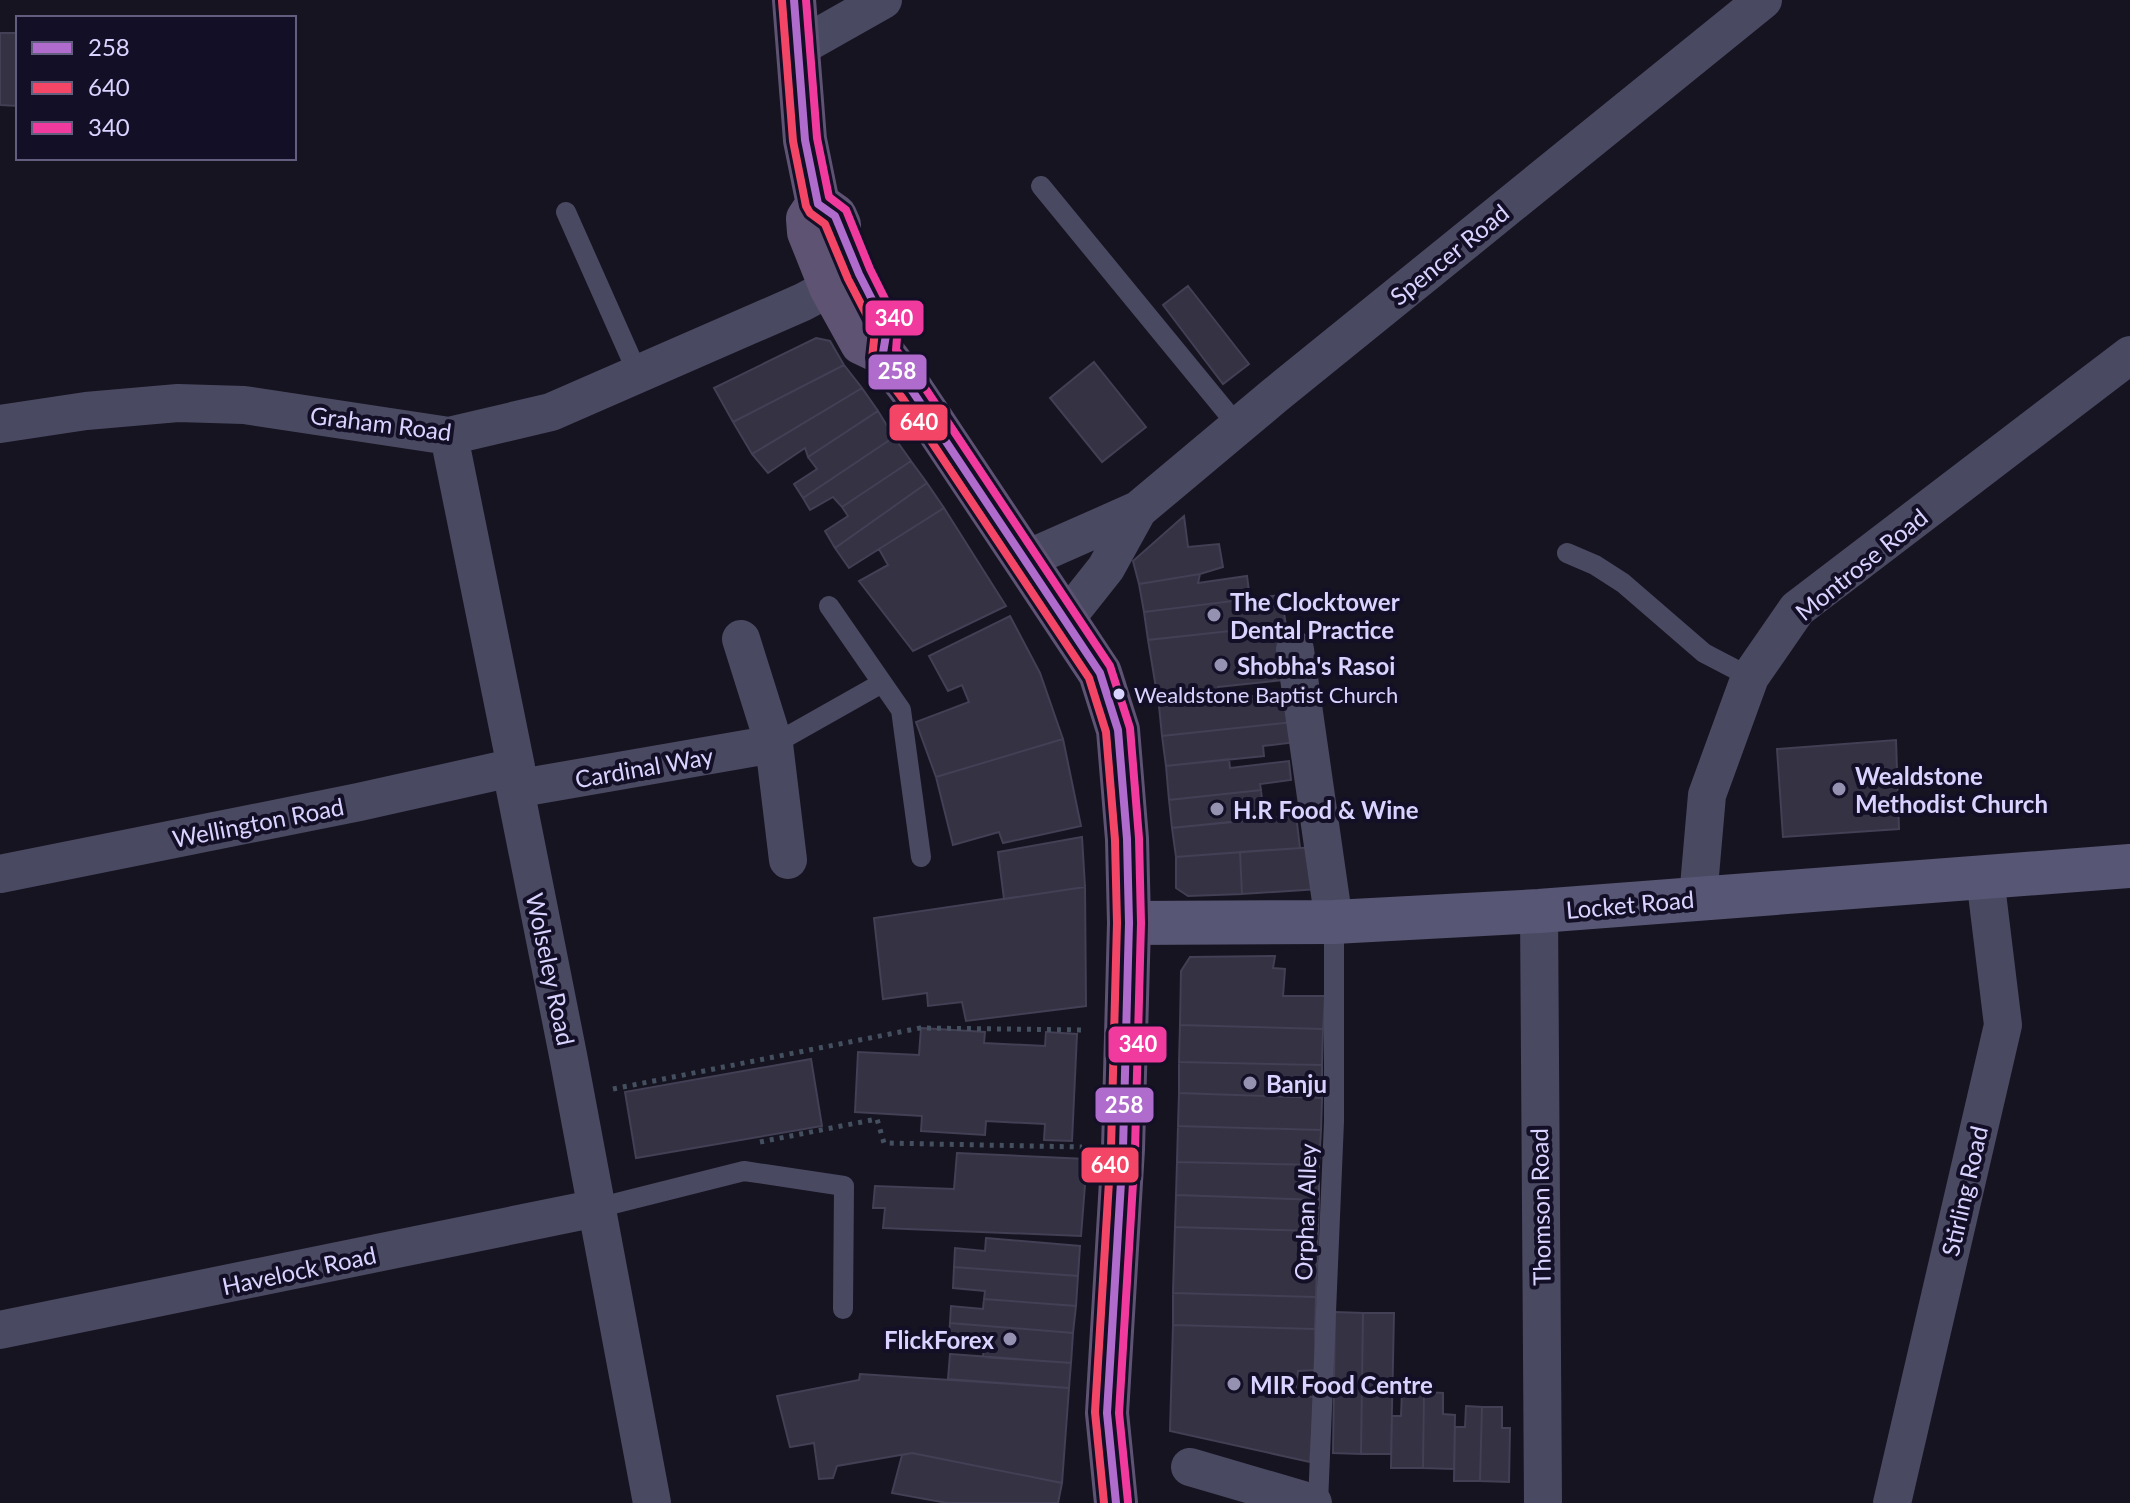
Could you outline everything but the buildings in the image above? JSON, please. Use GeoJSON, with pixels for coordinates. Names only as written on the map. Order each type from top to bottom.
{"type":"FeatureCollection","features":[{"type":"Feature","properties":{"kind":"main road"},"geometry":{"type":"LineString","coordinates":[[794,0],[805,140],[818,204],[835,216],[859,274],[887,329],[883,353]]}},
{"type":"Feature","properties":{"kind":"main road"},"geometry":{"type":"LineString","coordinates":[[818,204],[810,214],[807,225],[831,287],[862,343],[883,353],[913,392],[1100,673],[1118,730],[1127,839],[1129,923],[1123,1149],[1107,1413],[1116,1503]]}},
{"type":"Feature","properties":{"kind":"street"},"geometry":{"type":"LineString","coordinates":[[798,48],[883,0]]}},
{"type":"Feature","properties":{"kind":"street","name":"Spencer Road"},"geometry":{"type":"LineString","coordinates":[[1025,560],[1138,510],[1763,0]]}},
{"type":"Feature","properties":{"kind":"street","name":"Graham Road"},"geometry":{"type":"LineString","coordinates":[[0,424],[86,411],[178,403],[244,405],[449,436],[551,412],[831,287]]}},
{"type":"Feature","properties":{"kind":"street","name":"Montrose Road"},"geometry":{"type":"LineString","coordinates":[[1698,898],[1707,795],[1750,677],[1797,609],[2130,355]]}},
{"type":"Feature","properties":{"kind":"street","name":"Wolseley Road"},"geometry":{"type":"LineString","coordinates":[[449,436],[652,1503]]}},
{"type":"Feature","properties":{"kind":"street","name":"Spencer Road"},"geometry":{"type":"LineString","coordinates":[[1064,621],[1106,568],[1138,510]]}},
{"type":"Feature","properties":{"kind":"street"},"geometry":{"type":"LineString","coordinates":[[741,639],[774,744],[788,860]]}},
{"type":"Feature","properties":{"kind":"street"},"geometry":{"type":"LineString","coordinates":[[1295,650],[1334,922]]}},
{"type":"Feature","properties":{"kind":"street","name":"Cardinal Way"},"geometry":{"type":"LineString","coordinates":[[515,778],[774,744]]}},
{"type":"Feature","properties":{"kind":"street","name":"Wellington Road"},"geometry":{"type":"LineString","coordinates":[[0,874],[359,802],[515,778]]}},
{"type":"Feature","properties":{"kind":"street","name":"Locket Road"},"geometry":{"type":"LineString","coordinates":[[1129,923],[1334,922],[1539,911],[2130,866]]}},
{"type":"Feature","properties":{"kind":"street","name":"Stirling Road"},"geometry":{"type":"LineString","coordinates":[[1892,1503],[2003,1025],[1985,877]]}},
{"type":"Feature","properties":{"kind":"street","name":"Thomson Road"},"geometry":{"type":"LineString","coordinates":[[1539,911],[1543,1503]]}},
{"type":"Feature","properties":{"kind":"street","name":"Havelock Road"},"geometry":{"type":"LineString","coordinates":[[0,1330],[597,1208]]}},
{"type":"Feature","properties":{"kind":"street"},"geometry":{"type":"LineString","coordinates":[[1190,1467],[1315,1503]]}},
{"type":"Feature","properties":{"kind":"lane"},"geometry":{"type":"LineString","coordinates":[[1041,186],[1238,426]]}},
{"type":"Feature","properties":{"kind":"lane"},"geometry":{"type":"LineString","coordinates":[[566,212],[638,374]]}},
{"type":"Feature","properties":{"kind":"lane"},"geometry":{"type":"LineString","coordinates":[[1567,553],[1595,565],[1623,583],[1704,653],[1750,677]]}},
{"type":"Feature","properties":{"kind":"lane"},"geometry":{"type":"LineString","coordinates":[[829,606],[901,710],[921,857]]}},
{"type":"Feature","properties":{"kind":"lane"},"geometry":{"type":"LineString","coordinates":[[774,744],[882,683]]}},
{"type":"Feature","properties":{"kind":"lane","name":"Orphan Alley"},"geometry":{"type":"LineString","coordinates":[[1315,1503],[1333,1136],[1334,922]]}},
{"type":"Feature","properties":{"kind":"lane"},"geometry":{"type":"LineString","coordinates":[[597,1208],[744,1171],[844,1186],[843,1309]]}},
{"type":"Feature","properties":{"kind":"path"},"geometry":{"type":"LineString","coordinates":[[576,1096],[920,1028],[1126,1031]]}},
{"type":"Feature","properties":{"kind":"path"},"geometry":{"type":"LineString","coordinates":[[757,1143],[877,1119],[884,1143],[1123,1149]]}},
{"type":"Feature","properties":{"kind":"transit line","name":"258"},"geometry":{"type":"LineString","coordinates":[[794,0],[805,140],[818,204],[835,216],[859,274],[887,329],[883,353],[913,392],[1100,673],[1118,730],[1127,839],[1129,923],[1123,1149],[1107,1413],[1116,1503]]}},
{"type":"Feature","properties":{"kind":"transit line","name":"340"},"geometry":{"type":"LineString","coordinates":[[806,0],[817,138],[829,197],[846,210],[870,269],[898,325],[896,350],[923,385],[1110,666],[1130,728],[1139,838],[1141,923],[1135,1150],[1119,1413],[1128,1502]]}},
{"type":"Feature","properties":{"kind":"transit line","name":"640"},"geometry":{"type":"LineString","coordinates":[[782,1],[793,141],[806,206],[825,224],[848,279],[875,331],[872,358],[903,399],[1089,678],[1106,732],[1115,840],[1117,923],[1111,1148],[1095,1412],[1104,1503]]}},
{"type":"Feature","properties":{"kind":"place","name":"The Clocktower Dental Practice"},"geometry":{"type":"Point","coordinates":[1214,615]}},
{"type":"Feature","properties":{"kind":"place","name":"Shobha's Rasoi"},"geometry":{"type":"Point","coordinates":[1221,665]}},
{"type":"Feature","properties":{"kind":"place","name":"Wealdstone Baptist Church"},"geometry":{"type":"Point","coordinates":[1119,694]}},
{"type":"Feature","properties":{"kind":"place","name":"Wealdstone Methodist Church"},"geometry":{"type":"Point","coordinates":[1839,789]}},
{"type":"Feature","properties":{"kind":"place","name":"H.R Food & Wine"},"geometry":{"type":"Point","coordinates":[1217,809]}},
{"type":"Feature","properties":{"kind":"place","name":"Banju"},"geometry":{"type":"Point","coordinates":[1250,1083]}},
{"type":"Feature","properties":{"kind":"place","name":"FlickForex"},"geometry":{"type":"Point","coordinates":[1010,1339]}},
{"type":"Feature","properties":{"kind":"place","name":"MIR Food Centre"},"geometry":{"type":"Point","coordinates":[1234,1384]}}]}
